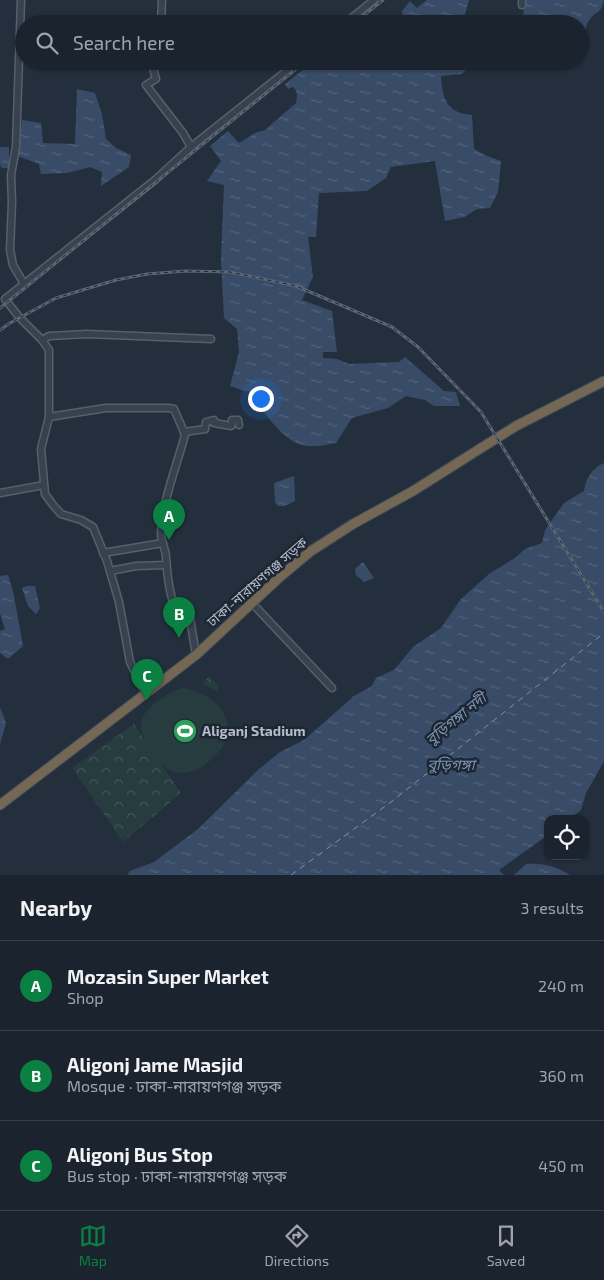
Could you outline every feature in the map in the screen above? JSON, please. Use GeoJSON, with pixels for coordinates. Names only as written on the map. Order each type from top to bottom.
{"type":"FeatureCollection","features":[{"type":"Feature","properties":{"kind":"highway","name":"ঢাকা-নারায়ণগঞ্জ সড়ক"},"geometry":{"type":"LineString","coordinates":[[0,805],[196,655],[281,576],[311,551],[353,524],[413,491],[516,426],[604,381]]}},
{"type":"Feature","properties":{"kind":"street"},"geometry":{"type":"LineString","coordinates":[[21,0],[21,15]]}},
{"type":"Feature","properties":{"kind":"street"},"geometry":{"type":"LineString","coordinates":[[161,15],[162,0]]}},
{"type":"Feature","properties":{"kind":"street"},"geometry":{"type":"LineString","coordinates":[[355,15],[374,0]]}},
{"type":"Feature","properties":{"kind":"street"},"geometry":{"type":"LineString","coordinates":[[20,70],[16,147],[12,175],[10,250],[13,265],[24,284]]}},
{"type":"Feature","properties":{"kind":"street"},"geometry":{"type":"LineString","coordinates":[[154,70],[156,79],[146,84],[184,134],[191,147]]}},
{"type":"Feature","properties":{"kind":"street"},"geometry":{"type":"LineString","coordinates":[[145,693],[130,662],[110,571],[92,527],[81,520],[61,514],[45,494],[41,449],[49,417],[49,350],[42,340],[2,301],[288,70]]}},
{"type":"Feature","properties":{"kind":"street"},"geometry":{"type":"LineString","coordinates":[[42,340],[48,336],[87,334],[211,340]]}},
{"type":"Feature","properties":{"kind":"street"},"geometry":{"type":"LineString","coordinates":[[49,417],[106,408],[174,408],[185,435],[167,491],[161,536],[173,604],[177,613],[189,612],[196,655]]}},
{"type":"Feature","properties":{"kind":"street"},"geometry":{"type":"LineString","coordinates":[[184,432],[205,429],[206,422],[214,420],[214,423],[231,426],[234,419],[238,420],[239,425]]}},
{"type":"Feature","properties":{"kind":"street"},"geometry":{"type":"LineString","coordinates":[[0,493],[44,485]]}},
{"type":"Feature","properties":{"kind":"street"},"geometry":{"type":"LineString","coordinates":[[103,553],[163,543]]}},
{"type":"Feature","properties":{"kind":"street"},"geometry":{"type":"LineString","coordinates":[[110,571],[136,566],[166,565]]}},
{"type":"Feature","properties":{"kind":"street"},"geometry":{"type":"LineString","coordinates":[[252,603],[332,688]]}},
{"type":"Feature","properties":{"kind":"green space"},"geometry":{"type":"Polygon","coordinates":[[[209,676],[219,686],[216,691],[203,683],[209,676]]]}},
{"type":"Feature","properties":{"kind":"green space","name":"Aliganj Stadium"},"geometry":{"type":"Polygon","coordinates":[[[183,688],[207,696],[216,703],[223,712],[227,722],[228,733],[224,744],[208,763],[191,772],[182,773],[166,768],[158,761],[146,742],[141,727],[144,715],[154,704],[170,693],[183,688]]]}},
{"type":"Feature","properties":{"kind":"green space"},"geometry":{"type":"Polygon","coordinates":[[[134,724],[181,793],[123,842],[72,768],[134,724]]]}},
{"type":"Feature","properties":{"kind":"water"},"geometry":{"type":"Polygon","coordinates":[[[427,0],[469,0],[465,15],[403,15],[402,11],[410,1],[417,8],[427,0]]]}},
{"type":"Feature","properties":{"kind":"water"},"geometry":{"type":"Polygon","coordinates":[[[525,0],[604,0],[600,10],[589,20],[589,15],[523,15],[525,0]]]}},
{"type":"Feature","properties":{"kind":"water"},"geometry":{"type":"Polygon","coordinates":[[[303,70],[466,70],[462,74],[441,76],[443,92],[451,108],[464,114],[472,115],[474,149],[501,161],[498,192],[490,208],[477,209],[464,217],[445,221],[435,161],[391,167],[386,178],[367,191],[319,193],[316,237],[308,237],[313,277],[302,300],[332,311],[337,352],[323,352],[323,358],[337,359],[349,364],[399,362],[405,357],[444,391],[456,392],[460,406],[434,406],[425,400],[406,396],[388,408],[352,418],[336,443],[310,446],[295,442],[280,431],[266,415],[254,392],[230,386],[239,352],[237,329],[224,318],[221,259],[224,185],[207,181],[221,161],[210,146],[228,131],[239,143],[255,133],[265,130],[296,103],[296,90],[293,87],[288,89],[285,84],[303,70]]]}},
{"type":"Feature","properties":{"kind":"water"},"geometry":{"type":"Polygon","coordinates":[[[77,89],[95,93],[102,114],[106,139],[116,148],[131,155],[129,167],[101,186],[102,172],[90,167],[67,173],[41,174],[39,164],[18,156],[22,120],[41,123],[43,143],[75,144],[77,89]]]}},
{"type":"Feature","properties":{"kind":"water"},"geometry":{"type":"Polygon","coordinates":[[[0,147],[9,147],[9,168],[2,168],[0,165],[0,147]]]}},
{"type":"Feature","properties":{"kind":"water","name":"বুড়িগঙ্গা"},"geometry":{"type":"Polygon","coordinates":[[[604,463],[604,761],[586,793],[581,810],[574,815],[544,815],[544,838],[499,870],[504,875],[127,875],[130,871],[154,862],[198,829],[258,770],[280,752],[304,740],[354,696],[372,686],[376,678],[394,670],[413,647],[441,628],[461,599],[489,574],[515,558],[525,549],[542,543],[545,530],[564,503],[584,491],[590,474],[604,463]]]}},
{"type":"Feature","properties":{"kind":"water"},"geometry":{"type":"Polygon","coordinates":[[[294,476],[295,501],[284,506],[278,506],[275,502],[274,483],[294,476]]]}},
{"type":"Feature","properties":{"kind":"water"},"geometry":{"type":"Polygon","coordinates":[[[363,562],[374,578],[364,582],[356,575],[355,569],[363,562]]]}},
{"type":"Feature","properties":{"kind":"water"},"geometry":{"type":"Polygon","coordinates":[[[8,575],[13,591],[23,646],[8,659],[0,653],[0,631],[5,629],[0,614],[0,576],[8,575]]]}},
{"type":"Feature","properties":{"kind":"water"},"geometry":{"type":"Polygon","coordinates":[[[35,586],[40,608],[36,614],[28,606],[22,588],[35,586]]]}},
{"type":"Feature","properties":{"kind":"water"},"geometry":{"type":"Polygon","coordinates":[[[0,707],[6,723],[0,744],[0,707]]]}},
{"type":"Feature","properties":{"kind":"water"},"geometry":{"type":"Polygon","coordinates":[[[526,864],[549,866],[570,875],[514,875],[526,864]]]}},
{"type":"Feature","properties":{"kind":"ferry route"},"geometry":{"type":"LineString","coordinates":[[291,875],[391,802],[604,633]]}},
{"type":"Feature","properties":{"kind":"railway"},"geometry":{"type":"LineString","coordinates":[[364,15],[383,0]]}},
{"type":"Feature","properties":{"kind":"railway"},"geometry":{"type":"LineString","coordinates":[[0,308],[295,70]]}},
{"type":"Feature","properties":{"kind":"railway"},"geometry":{"type":"LineString","coordinates":[[0,330],[56,298],[116,280],[147,274],[186,271],[230,272],[296,286],[392,327],[418,347],[481,412],[604,612]]}},
{"type":"Feature","properties":{"kind":"place","name":"Mozasin Super Market"},"geometry":{"type":"Point","coordinates":[169,540]}},
{"type":"Feature","properties":{"kind":"place","name":"Aligonj Jame Masjid"},"geometry":{"type":"Point","coordinates":[179,638]}},
{"type":"Feature","properties":{"kind":"place","name":"Aligonj Bus Stop"},"geometry":{"type":"Point","coordinates":[147,700]}},
{"type":"Feature","properties":{"kind":"place","name":"Aliganj Stadium"},"geometry":{"type":"Point","coordinates":[185,731]}},
{"type":"Feature","properties":{"kind":"water label","name":"বুড়িগঙ্গা নদী"},"geometry":{"type":"Point","coordinates":[456,719]}}]}
